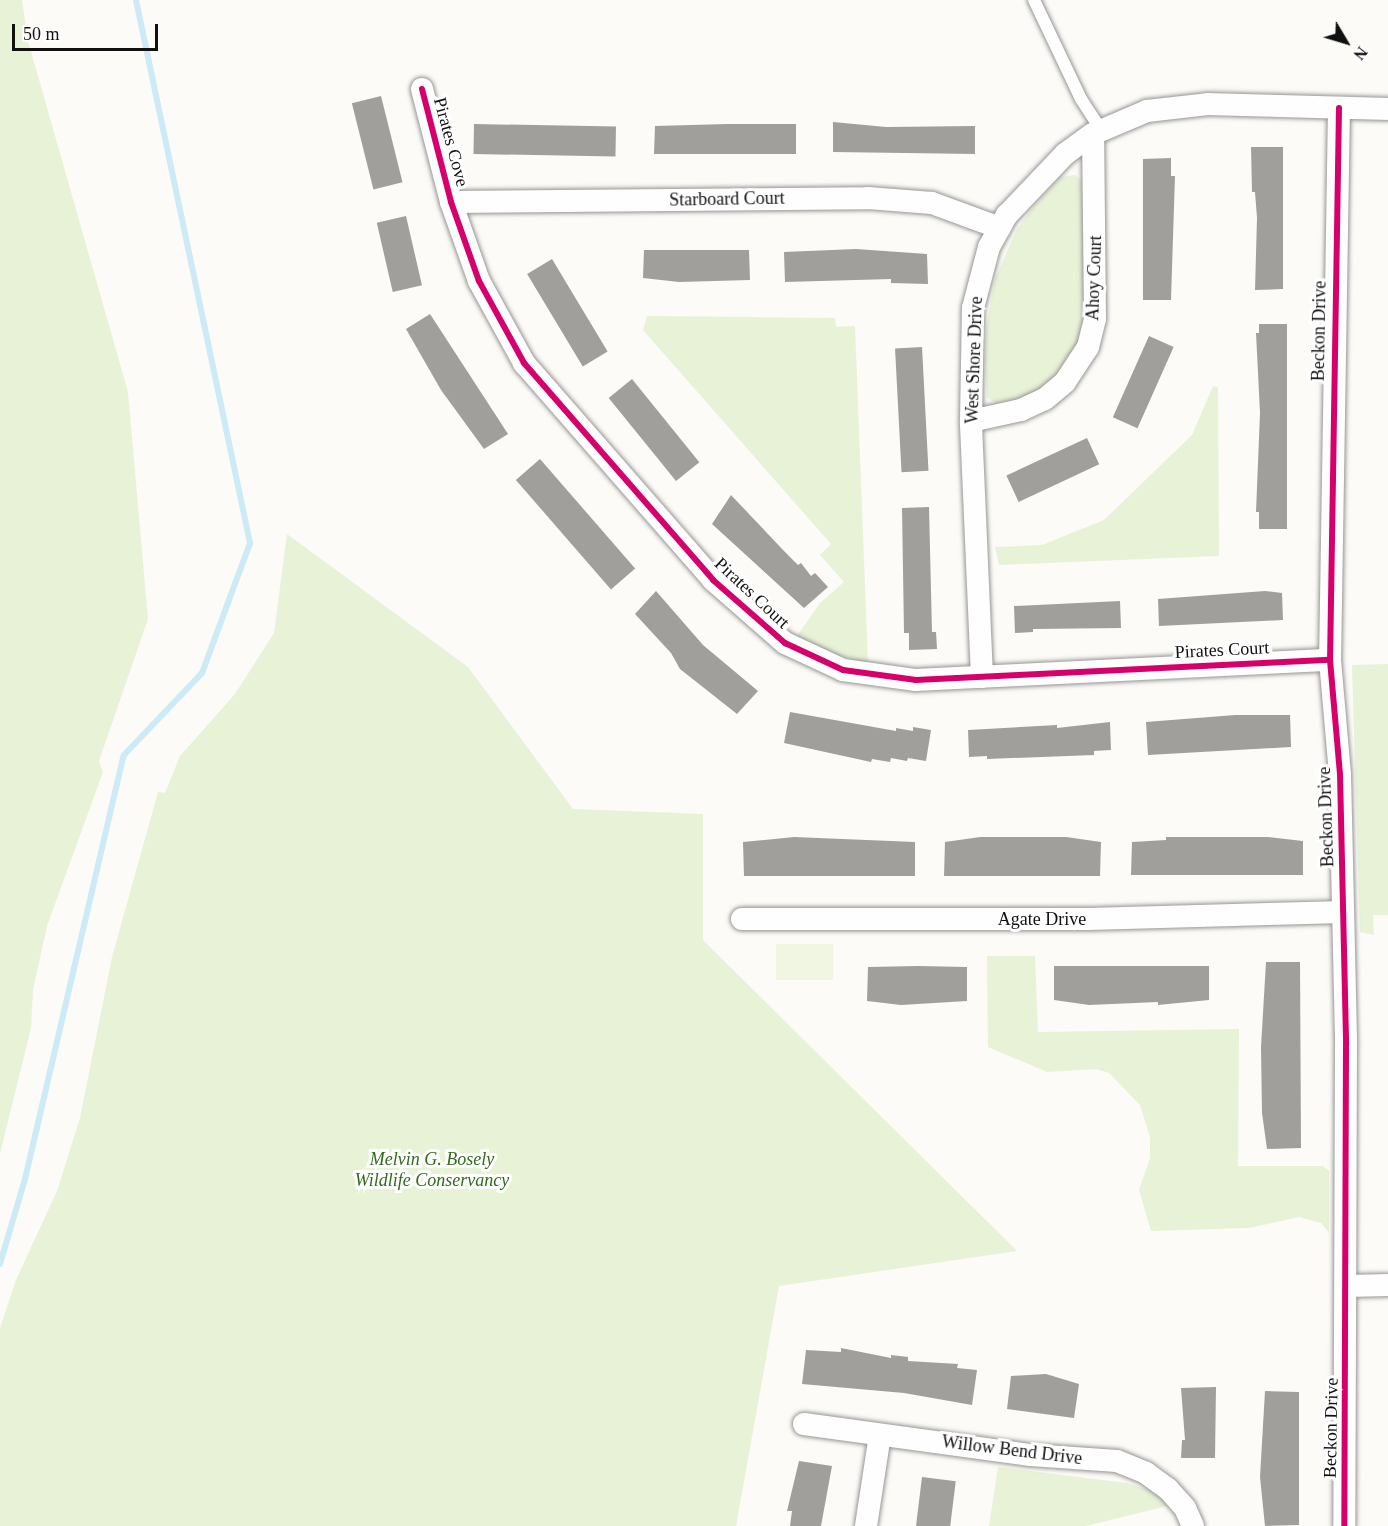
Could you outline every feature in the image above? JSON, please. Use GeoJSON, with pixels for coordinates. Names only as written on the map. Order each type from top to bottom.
{"type":"FeatureCollection","features":[{"type":"Feature","properties":{"kind":"street","name":"Pirates Cove"},"geometry":{"type":"LineString","coordinates":[[422,89],[451,202]]}},
{"type":"Feature","properties":{"kind":"street","name":"West Shore Drive"},"geometry":{"type":"LineString","coordinates":[[982,677],[971,421],[973,308],[989,247],[1000,228],[1039,178],[1097,133],[1147,111],[1208,104],[1388,109]]}},
{"type":"Feature","properties":{"kind":"street","name":"Beckon Drive"},"geometry":{"type":"LineString","coordinates":[[1339,108],[1330,660],[1340,774],[1343,912],[1348,1286],[1344,1526]]}},
{"type":"Feature","properties":{"kind":"street","name":"Ahoy Court"},"geometry":{"type":"LineString","coordinates":[[971,421],[1021,410],[1045,399],[1065,382],[1088,346],[1095,318],[1097,133]]}},
{"type":"Feature","properties":{"kind":"street","name":"Starboard Court"},"geometry":{"type":"LineString","coordinates":[[451,202],[868,198],[932,203],[1000,228]]}},
{"type":"Feature","properties":{"kind":"street","name":"Pirates Court"},"geometry":{"type":"LineString","coordinates":[[451,202],[479,280],[524,363],[583,434],[747,613],[784,643],[843,670],[916,680],[1330,660]]}},
{"type":"Feature","properties":{"kind":"street","name":"Agate Drive"},"geometry":{"type":"LineString","coordinates":[[742,919],[1088,919],[1343,912]]}},
{"type":"Feature","properties":{"kind":"street"},"geometry":{"type":"LineString","coordinates":[[1348,1286],[1388,1285]]}},
{"type":"Feature","properties":{"kind":"street","name":"Willow Bend Drive"},"geometry":{"type":"LineString","coordinates":[[804,1424],[1031,1455],[1117,1461],[1146,1473],[1168,1489],[1185,1508],[1193,1526]]}},
{"type":"Feature","properties":{"kind":"street"},"geometry":{"type":"LineString","coordinates":[[866,1526],[880,1435]]}},
{"type":"Feature","properties":{"kind":"lane"},"geometry":{"type":"LineString","coordinates":[[1035,0],[1097,133]]}},
{"type":"Feature","properties":{"kind":"green space"},"geometry":{"type":"Polygon","coordinates":[[[0,0],[22,0],[28,41],[128,392],[148,619],[99,761],[103,772],[47,926],[33,990],[31,1028],[0,1154],[0,0]]]}},
{"type":"Feature","properties":{"kind":"green space"},"geometry":{"type":"Polygon","coordinates":[[[1075,175],[1083,182],[1086,318],[1079,348],[1047,389],[1001,408],[987,397],[985,361],[986,328],[995,279],[1016,231],[1033,207],[1060,177],[1075,175]]]}},
{"type":"Feature","properties":{"kind":"green space"},"geometry":{"type":"Polygon","coordinates":[[[647,316],[835,318],[836,327],[855,326],[868,663],[835,654],[797,636],[820,603],[844,582],[820,555],[831,544],[643,330],[647,316]]]}},
{"type":"Feature","properties":{"kind":"green space"},"geometry":{"type":"Polygon","coordinates":[[[1213,386],[1218,387],[1219,556],[999,565],[995,547],[1042,545],[1104,520],[1192,435],[1213,386]]]}},
{"type":"Feature","properties":{"kind":"green space","name":"Melvin G. Bosely Wildlife Conservancy"},"geometry":{"type":"Polygon","coordinates":[[[287,534],[468,667],[573,809],[703,814],[703,940],[1017,1251],[779,1286],[736,1526],[0,1526],[0,1328],[16,1280],[57,1191],[80,1118],[112,957],[158,792],[165,793],[180,756],[235,694],[274,633],[287,534]]]}},
{"type":"Feature","properties":{"kind":"green space"},"geometry":{"type":"Polygon","coordinates":[[[1388,664],[1388,915],[1373,915],[1374,935],[1360,932],[1352,665],[1388,664]]]}},
{"type":"Feature","properties":{"kind":"green space"},"geometry":{"type":"Polygon","coordinates":[[[776,944],[833,944],[833,980],[776,980],[776,944]]]}},
{"type":"Feature","properties":{"kind":"green space"},"geometry":{"type":"Polygon","coordinates":[[[987,956],[1035,956],[1038,1032],[1239,1029],[1238,1166],[1323,1166],[1329,1171],[1329,1233],[1321,1223],[1299,1217],[1249,1228],[1151,1231],[1139,1190],[1150,1158],[1150,1137],[1140,1105],[1109,1073],[1096,1069],[1047,1072],[988,1047],[987,956]]]}},
{"type":"Feature","properties":{"kind":"green space"},"geometry":{"type":"Polygon","coordinates":[[[998,1467],[1127,1483],[1149,1490],[1171,1505],[1086,1526],[989,1526],[998,1467]]]}},
{"type":"Feature","properties":{"kind":"building"},"geometry":{"type":"Polygon","coordinates":[[[381,96],[403,182],[373,190],[352,103],[381,96]]]}},
{"type":"Feature","properties":{"kind":"building"},"geometry":{"type":"Polygon","coordinates":[[[833,122],[886,127],[975,126],[975,154],[833,152],[833,122]]]}},
{"type":"Feature","properties":{"kind":"building"},"geometry":{"type":"Polygon","coordinates":[[[474,124],[616,126],[615,156],[473,154],[474,124]]]}},
{"type":"Feature","properties":{"kind":"building"},"geometry":{"type":"Polygon","coordinates":[[[796,124],[796,154],[654,154],[655,126],[796,124]]]}},
{"type":"Feature","properties":{"kind":"building"},"geometry":{"type":"Polygon","coordinates":[[[1251,147],[1283,147],[1283,289],[1255,290],[1257,218],[1255,192],[1252,192],[1251,147]]]}},
{"type":"Feature","properties":{"kind":"building"},"geometry":{"type":"Polygon","coordinates":[[[1171,158],[1171,176],[1175,176],[1171,300],[1143,300],[1143,159],[1171,158]]]}},
{"type":"Feature","properties":{"kind":"building"},"geometry":{"type":"Polygon","coordinates":[[[406,216],[422,285],[393,292],[377,223],[406,216]]]}},
{"type":"Feature","properties":{"kind":"building"},"geometry":{"type":"Polygon","coordinates":[[[856,249],[927,254],[928,284],[891,283],[891,279],[785,282],[784,252],[856,249]]]}},
{"type":"Feature","properties":{"kind":"building"},"geometry":{"type":"Polygon","coordinates":[[[644,250],[749,250],[750,280],[679,282],[643,278],[644,250]]]}},
{"type":"Feature","properties":{"kind":"building"},"geometry":{"type":"Polygon","coordinates":[[[552,259],[608,352],[583,367],[527,274],[552,259]]]}},
{"type":"Feature","properties":{"kind":"building"},"geometry":{"type":"Polygon","coordinates":[[[430,314],[508,434],[484,449],[441,390],[406,329],[430,314]]]}},
{"type":"Feature","properties":{"kind":"building"},"geometry":{"type":"Polygon","coordinates":[[[1259,324],[1287,324],[1287,529],[1259,529],[1259,512],[1256,512],[1260,413],[1256,333],[1259,333],[1259,324]]]}},
{"type":"Feature","properties":{"kind":"building"},"geometry":{"type":"Polygon","coordinates":[[[1149,336],[1174,347],[1137,428],[1113,417],[1149,336]]]}},
{"type":"Feature","properties":{"kind":"building"},"geometry":{"type":"Polygon","coordinates":[[[922,347],[928,471],[902,472],[895,348],[922,347]]]}},
{"type":"Feature","properties":{"kind":"building"},"geometry":{"type":"Polygon","coordinates":[[[632,379],[699,462],[676,481],[609,398],[632,379]]]}},
{"type":"Feature","properties":{"kind":"building"},"geometry":{"type":"Polygon","coordinates":[[[1087,438],[1099,464],[1019,502],[1006,476],[1087,438]]]}},
{"type":"Feature","properties":{"kind":"building"},"geometry":{"type":"Polygon","coordinates":[[[540,459],[635,568],[611,589],[516,480],[540,459]]]}},
{"type":"Feature","properties":{"kind":"building"},"geometry":{"type":"Polygon","coordinates":[[[731,495],[798,565],[801,563],[811,576],[815,573],[828,587],[804,608],[712,524],[731,495]]]}},
{"type":"Feature","properties":{"kind":"building"},"geometry":{"type":"Polygon","coordinates":[[[929,507],[932,632],[936,632],[937,649],[909,650],[909,633],[904,633],[902,508],[929,507]]]}},
{"type":"Feature","properties":{"kind":"building"},"geometry":{"type":"Polygon","coordinates":[[[656,591],[703,645],[758,691],[737,714],[680,669],[671,653],[635,614],[656,591]]]}},
{"type":"Feature","properties":{"kind":"building"},"geometry":{"type":"Polygon","coordinates":[[[1265,591],[1282,593],[1283,620],[1159,626],[1158,599],[1265,591]]]}},
{"type":"Feature","properties":{"kind":"building"},"geometry":{"type":"Polygon","coordinates":[[[1120,601],[1121,628],[1033,629],[1033,632],[1015,633],[1014,606],[1120,601]]]}},
{"type":"Feature","properties":{"kind":"building"},"geometry":{"type":"Polygon","coordinates":[[[790,712],[896,731],[896,728],[913,731],[913,727],[931,730],[926,761],[891,758],[890,762],[872,759],[871,762],[784,743],[790,712]]]}},
{"type":"Feature","properties":{"kind":"building"},"geometry":{"type":"Polygon","coordinates":[[[1235,715],[1290,715],[1291,747],[1148,755],[1146,722],[1235,715]]]}},
{"type":"Feature","properties":{"kind":"building"},"geometry":{"type":"Polygon","coordinates":[[[1110,722],[1111,750],[1094,751],[1094,755],[987,759],[987,756],[969,757],[968,730],[1057,725],[1057,728],[1110,722]]]}},
{"type":"Feature","properties":{"kind":"building"},"geometry":{"type":"Polygon","coordinates":[[[794,837],[915,842],[915,876],[744,876],[743,842],[794,837]]]}},
{"type":"Feature","properties":{"kind":"building"},"geometry":{"type":"Polygon","coordinates":[[[980,837],[1066,837],[1101,842],[1100,876],[944,876],[945,842],[980,837]]]}},
{"type":"Feature","properties":{"kind":"building"},"geometry":{"type":"Polygon","coordinates":[[[1166,837],[1268,837],[1303,841],[1303,875],[1131,875],[1132,842],[1166,840],[1166,837]]]}},
{"type":"Feature","properties":{"kind":"building"},"geometry":{"type":"Polygon","coordinates":[[[1266,962],[1300,962],[1301,1148],[1267,1149],[1262,1113],[1261,1047],[1266,962]]]}},
{"type":"Feature","properties":{"kind":"building"},"geometry":{"type":"Polygon","coordinates":[[[1054,966],[1209,966],[1209,1000],[1158,1005],[1158,1002],[1089,1005],[1054,1000],[1054,966]]]}},
{"type":"Feature","properties":{"kind":"building"},"geometry":{"type":"Polygon","coordinates":[[[868,967],[967,967],[967,1001],[901,1005],[867,1001],[868,967]]]}},
{"type":"Feature","properties":{"kind":"building"},"geometry":{"type":"Polygon","coordinates":[[[841,1348],[891,1358],[891,1355],[908,1357],[908,1361],[958,1364],[957,1368],[977,1370],[972,1405],[904,1393],[802,1384],[806,1350],[841,1352],[841,1348]]]}},
{"type":"Feature","properties":{"kind":"building"},"geometry":{"type":"Polygon","coordinates":[[[1046,1374],[1079,1384],[1074,1418],[1007,1409],[1011,1376],[1046,1374]]]}},
{"type":"Feature","properties":{"kind":"building"},"geometry":{"type":"Polygon","coordinates":[[[1216,1387],[1215,1458],[1181,1458],[1182,1440],[1185,1440],[1181,1388],[1216,1387]]]}},
{"type":"Feature","properties":{"kind":"building"},"geometry":{"type":"Polygon","coordinates":[[[1265,1391],[1299,1392],[1299,1525],[1265,1526],[1260,1477],[1265,1391]]]}},
{"type":"Feature","properties":{"kind":"building"},"geometry":{"type":"Polygon","coordinates":[[[799,1461],[832,1466],[821,1526],[790,1526],[792,1511],[787,1511],[799,1461]]]}},
{"type":"Feature","properties":{"kind":"building"},"geometry":{"type":"Polygon","coordinates":[[[922,1477],[956,1481],[950,1526],[916,1526],[922,1477]]]}},
{"type":"Feature","properties":{"kind":"waterway"},"geometry":{"type":"LineString","coordinates":[[0,1264],[25,1179],[124,755],[202,673],[250,543],[136,0]]}},
{"type":"Feature","properties":{"kind":"cycle path"},"geometry":{"type":"LineString","coordinates":[[422,89],[451,202],[479,281],[524,363],[713,580],[785,643],[843,670],[916,680],[1330,660]]}},
{"type":"Feature","properties":{"kind":"cycle path"},"geometry":{"type":"LineString","coordinates":[[1339,108],[1330,660],[1340,774],[1346,1045],[1344,1526]]}}]}
